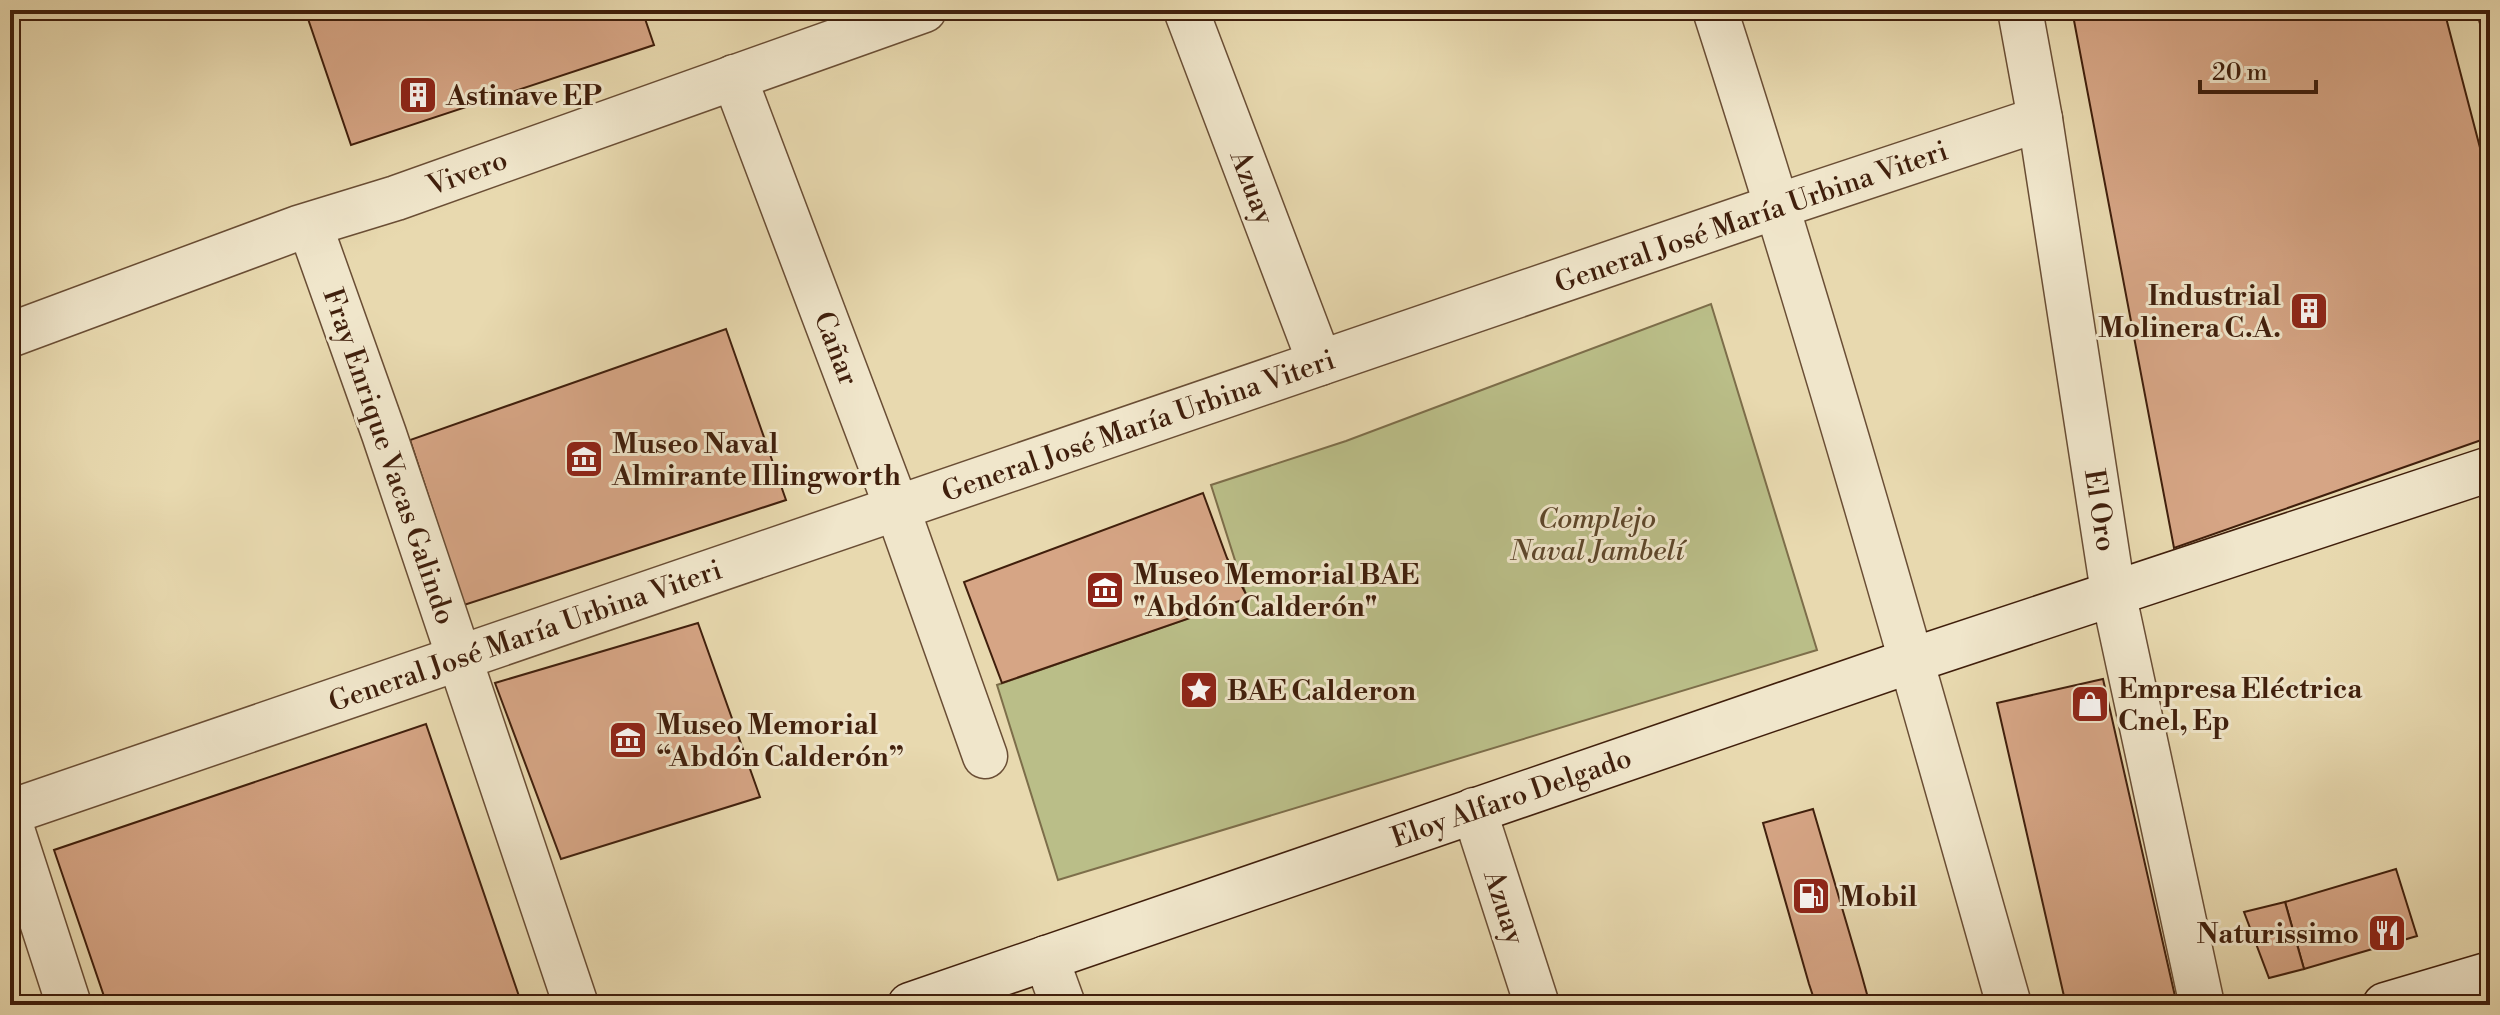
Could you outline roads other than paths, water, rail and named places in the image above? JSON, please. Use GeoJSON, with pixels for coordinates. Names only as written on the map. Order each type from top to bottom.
{"type":"FeatureCollection","features":[{"type":"Feature","properties":{"kind":"street","name":"Vivero"},"geometry":{"type":"LineString","coordinates":[[10,335],[304,227],[924,10]]}},
{"type":"Feature","properties":{"kind":"street","name":"Azuay"},"geometry":{"type":"LineString","coordinates":[[1186,10],[1320,363]]}},
{"type":"Feature","properties":{"kind":"street"},"geometry":{"type":"LineString","coordinates":[[1715,10],[1778,206],[2009,1005]]}},
{"type":"Feature","properties":{"kind":"street","name":"El Oro"},"geometry":{"type":"LineString","coordinates":[[2020,10],[2040,119],[2113,592],[2202,1005]]}},
{"type":"Feature","properties":{"kind":"street","name":"Cañar"},"geometry":{"type":"LineString","coordinates":[[734,77],[897,508],[985,756]]}},
{"type":"Feature","properties":{"kind":"street","name":"General José María Urbina Viteri"},"geometry":{"type":"LineString","coordinates":[[10,812],[2040,119]]}},
{"type":"Feature","properties":{"kind":"street","name":"Fray Enrique Vacas Galindo"},"geometry":{"type":"LineString","coordinates":[[304,227],[459,658],[576,1005]]}},
{"type":"Feature","properties":{"kind":"street","name":"Eloy Alfaro Delgado"},"geometry":{"type":"LineString","coordinates":[[910,1005],[2113,592],[2490,469]]}},
{"type":"Feature","properties":{"kind":"street","name":"Azuay"},"geometry":{"type":"LineString","coordinates":[[1474,810],[1537,1005]]}},
{"type":"Feature","properties":{"kind":"street"},"geometry":{"type":"LineString","coordinates":[[10,823],[69,1005]]}},
{"type":"Feature","properties":{"kind":"street"},"geometry":{"type":"LineString","coordinates":[[1046,958],[1063,1005]]}},
{"type":"Feature","properties":{"kind":"street"},"geometry":{"type":"LineString","coordinates":[[2385,1005],[2490,974]]}},
{"type":"Feature","properties":{"kind":"place","name":"Astinave EP"},"geometry":{"type":"Point","coordinates":[418,95]}},
{"type":"Feature","properties":{"kind":"place","name":"Industrial Molinera C.A."},"geometry":{"type":"Point","coordinates":[2309,311]}},
{"type":"Feature","properties":{"kind":"place","name":"Museo Naval Almirante Illingworth"},"geometry":{"type":"Point","coordinates":[584,459]}},
{"type":"Feature","properties":{"kind":"place","name":"Museo Memorial BAE \"Abdón Calderón\""},"geometry":{"type":"Point","coordinates":[1105,590]}},
{"type":"Feature","properties":{"kind":"place","name":"BAE Calderon"},"geometry":{"type":"Point","coordinates":[1199,690]}},
{"type":"Feature","properties":{"kind":"place","name":"Empresa Eléctrica Cnel, Ep"},"geometry":{"type":"Point","coordinates":[2090,704]}},
{"type":"Feature","properties":{"kind":"place","name":"Museo Memorial “Abdón Calderón”"},"geometry":{"type":"Point","coordinates":[628,740]}},
{"type":"Feature","properties":{"kind":"place","name":"Mobil"},"geometry":{"type":"Point","coordinates":[1811,896]}},
{"type":"Feature","properties":{"kind":"place","name":"Naturissimo"},"geometry":{"type":"Point","coordinates":[2387,933]}},
{"type":"Feature","properties":{"kind":"park label","name":"Complejo Naval Jambelí"},"geometry":{"type":"Point","coordinates":[1597,534]}}]}
